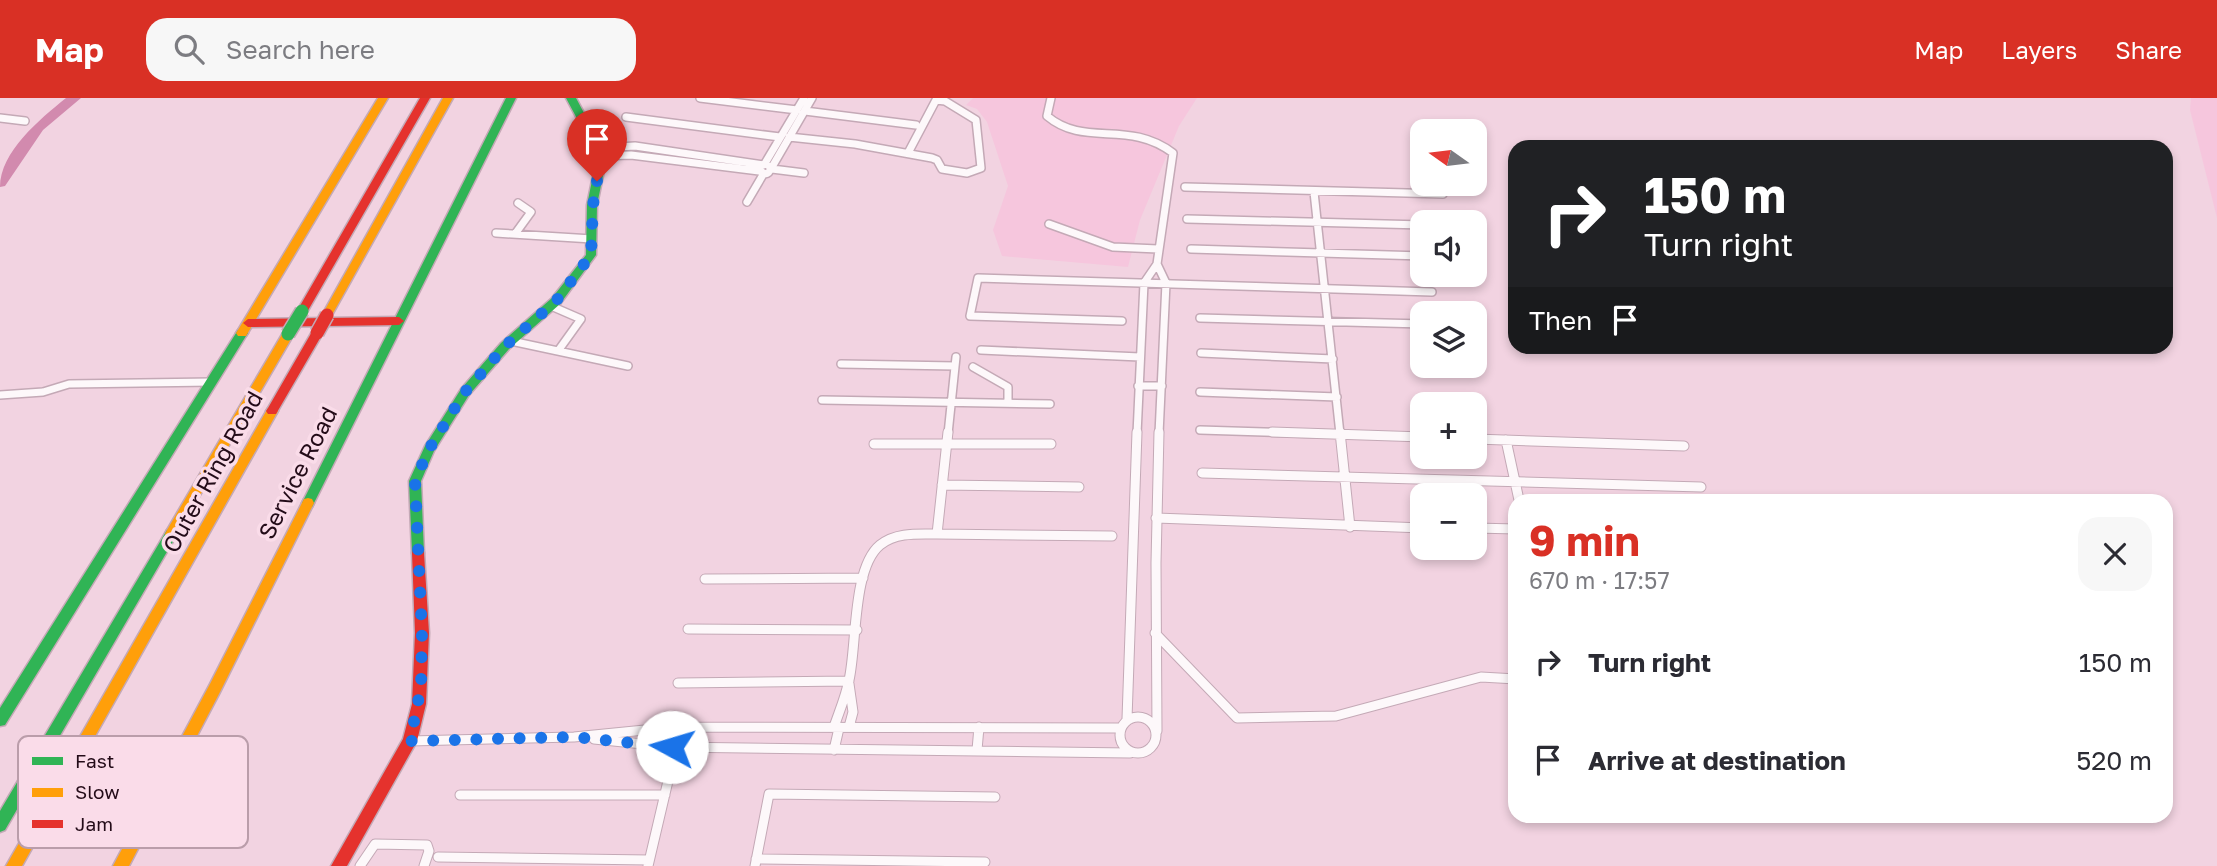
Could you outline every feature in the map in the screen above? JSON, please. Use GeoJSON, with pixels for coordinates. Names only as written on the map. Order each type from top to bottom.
{"type":"FeatureCollection","features":[{"type":"Feature","properties":{"kind":"main road"},"geometry":{"type":"LineString","coordinates":[[0,720],[212,382],[383,98]]}},
{"type":"Feature","properties":{"kind":"main road","name":"Outer Ring Road"},"geometry":{"type":"LineString","coordinates":[[52,736],[425,98]]}},
{"type":"Feature","properties":{"kind":"main road","name":"Outer Ring Road"},"geometry":{"type":"LineString","coordinates":[[87,736],[448,98]]}},
{"type":"Feature","properties":{"kind":"main road","name":"Service Road"},"geometry":{"type":"LineString","coordinates":[[190,736],[511,98]]}},
{"type":"Feature","properties":{"kind":"main road"},"geometry":{"type":"LineString","coordinates":[[339,866],[410,741],[421,687],[422,633],[415,481],[429,449],[465,392],[511,341],[551,306],[591,255],[593,205],[601,152],[571,98]]}},
{"type":"Feature","properties":{"kind":"main road"},"geometry":{"type":"LineString","coordinates":[[248,323],[399,321]]}},
{"type":"Feature","properties":{"kind":"main road","name":"Outer Ring Road"},"geometry":{"type":"LineString","coordinates":[[0,825],[18,794]]}},
{"type":"Feature","properties":{"kind":"main road","name":"Outer Ring Road"},"geometry":{"type":"LineString","coordinates":[[13,866],[23,848]]}},
{"type":"Feature","properties":{"kind":"main road","name":"Service Road"},"geometry":{"type":"LineString","coordinates":[[121,866],[131,848]]}},
{"type":"Feature","properties":{"kind":"street"},"geometry":{"type":"LineString","coordinates":[[700,98],[797,110]]}},
{"type":"Feature","properties":{"kind":"street"},"geometry":{"type":"LineString","coordinates":[[747,202],[780,137],[804,98]]}},
{"type":"Feature","properties":{"kind":"street"},"geometry":{"type":"LineString","coordinates":[[772,168],[813,98]]}},
{"type":"Feature","properties":{"kind":"street"},"geometry":{"type":"LineString","coordinates":[[574,737],[672,747],[1140,754],[1152,748],[1158,737],[1156,518],[1166,283],[1157,264],[1173,153],[1161,141],[1134,133],[1063,128],[1047,116],[1051,98]]}},
{"type":"Feature","properties":{"kind":"street"},"geometry":{"type":"LineString","coordinates":[[789,137],[908,153],[935,159],[947,171],[979,171],[981,168],[976,120],[937,99],[908,153]]}},
{"type":"Feature","properties":{"kind":"street"},"geometry":{"type":"LineString","coordinates":[[805,111],[916,124]]}},
{"type":"Feature","properties":{"kind":"street"},"geometry":{"type":"LineString","coordinates":[[626,117],[780,137]]}},
{"type":"Feature","properties":{"kind":"street"},"geometry":{"type":"LineString","coordinates":[[0,118],[25,121]]}},
{"type":"Feature","properties":{"kind":"street"},"geometry":{"type":"LineString","coordinates":[[601,152],[804,173]]}},
{"type":"Feature","properties":{"kind":"street"},"geometry":{"type":"LineString","coordinates":[[1185,187],[1410,193]]}},
{"type":"Feature","properties":{"kind":"street"},"geometry":{"type":"LineString","coordinates":[[1314,192],[1350,527]]}},
{"type":"Feature","properties":{"kind":"street"},"geometry":{"type":"LineString","coordinates":[[515,234],[531,212],[518,204]]}},
{"type":"Feature","properties":{"kind":"street"},"geometry":{"type":"LineString","coordinates":[[1187,219],[1410,225]]}},
{"type":"Feature","properties":{"kind":"street"},"geometry":{"type":"LineString","coordinates":[[1049,224],[1113,247],[1158,249]]}},
{"type":"Feature","properties":{"kind":"street"},"geometry":{"type":"LineString","coordinates":[[496,233],[592,239]]}},
{"type":"Feature","properties":{"kind":"street"},"geometry":{"type":"LineString","coordinates":[[1191,249],[1410,256]]}},
{"type":"Feature","properties":{"kind":"street"},"geometry":{"type":"LineString","coordinates":[[1133,753],[1122,746],[1118,734],[1119,728],[1127,719],[1144,283],[1157,264]]}},
{"type":"Feature","properties":{"kind":"street"},"geometry":{"type":"LineString","coordinates":[[1122,321],[970,316],[978,278],[1432,292]]}},
{"type":"Feature","properties":{"kind":"street"},"geometry":{"type":"LineString","coordinates":[[551,306],[582,319],[558,351]]}},
{"type":"Feature","properties":{"kind":"street"},"geometry":{"type":"LineString","coordinates":[[1200,317],[1410,324]]}},
{"type":"Feature","properties":{"kind":"street"},"geometry":{"type":"LineString","coordinates":[[511,341],[628,366]]}},
{"type":"Feature","properties":{"kind":"street"},"geometry":{"type":"LineString","coordinates":[[981,350],[1140,357]]}},
{"type":"Feature","properties":{"kind":"street"},"geometry":{"type":"LineString","coordinates":[[1200,353],[1333,359]]}},
{"type":"Feature","properties":{"kind":"street"},"geometry":{"type":"LineString","coordinates":[[841,364],[956,361],[937,534]]}},
{"type":"Feature","properties":{"kind":"street"},"geometry":{"type":"LineString","coordinates":[[973,367],[1009,387],[1008,403]]}},
{"type":"Feature","properties":{"kind":"street"},"geometry":{"type":"LineString","coordinates":[[0,395],[43,392],[69,384],[212,382]]}},
{"type":"Feature","properties":{"kind":"street"},"geometry":{"type":"LineString","coordinates":[[1138,386],[1162,386]]}},
{"type":"Feature","properties":{"kind":"street"},"geometry":{"type":"LineString","coordinates":[[1200,392],[1337,397]]}},
{"type":"Feature","properties":{"kind":"street"},"geometry":{"type":"LineString","coordinates":[[822,400],[1050,404]]}},
{"type":"Feature","properties":{"kind":"street"},"geometry":{"type":"LineString","coordinates":[[1200,430],[1410,436]]}},
{"type":"Feature","properties":{"kind":"street"},"geometry":{"type":"LineString","coordinates":[[1487,439],[1684,446]]}},
{"type":"Feature","properties":{"kind":"street"},"geometry":{"type":"LineString","coordinates":[[1506,440],[1518,494]]}},
{"type":"Feature","properties":{"kind":"street"},"geometry":{"type":"LineString","coordinates":[[874,444],[1051,444]]}},
{"type":"Feature","properties":{"kind":"street"},"geometry":{"type":"LineString","coordinates":[[1202,473],[1701,487]]}},
{"type":"Feature","properties":{"kind":"street"},"geometry":{"type":"LineString","coordinates":[[942,485],[1079,487]]}},
{"type":"Feature","properties":{"kind":"street"},"geometry":{"type":"LineString","coordinates":[[1156,518],[1410,528]]}},
{"type":"Feature","properties":{"kind":"street"},"geometry":{"type":"LineString","coordinates":[[1487,528],[1508,529]]}},
{"type":"Feature","properties":{"kind":"street"},"geometry":{"type":"LineString","coordinates":[[834,750],[849,681],[863,578],[876,548],[900,534],[1112,536]]}},
{"type":"Feature","properties":{"kind":"street"},"geometry":{"type":"LineString","coordinates":[[705,579],[863,578]]}},
{"type":"Feature","properties":{"kind":"street"},"geometry":{"type":"LineString","coordinates":[[688,629],[857,630]]}},
{"type":"Feature","properties":{"kind":"street"},"geometry":{"type":"LineString","coordinates":[[1155,633],[1237,718],[1336,716],[1481,677],[1508,679]]}},
{"type":"Feature","properties":{"kind":"street"},"geometry":{"type":"LineString","coordinates":[[678,683],[849,681]]}},
{"type":"Feature","properties":{"kind":"street"},"geometry":{"type":"LineString","coordinates":[[841,727],[853,712],[849,681]]}},
{"type":"Feature","properties":{"kind":"street"},"geometry":{"type":"LineString","coordinates":[[1127,719],[1145,718],[1157,731]]}},
{"type":"Feature","properties":{"kind":"street"},"geometry":{"type":"LineString","coordinates":[[410,741],[574,737],[675,727],[1119,728]]}},
{"type":"Feature","properties":{"kind":"street"},"geometry":{"type":"LineString","coordinates":[[438,857],[648,863],[672,764],[675,727]]}},
{"type":"Feature","properties":{"kind":"street"},"geometry":{"type":"LineString","coordinates":[[976,750],[979,727]]}},
{"type":"Feature","properties":{"kind":"street"},"geometry":{"type":"LineString","coordinates":[[985,862],[755,863],[769,794],[995,797]]}},
{"type":"Feature","properties":{"kind":"street"},"geometry":{"type":"LineString","coordinates":[[460,795],[665,795]]}},
{"type":"Feature","properties":{"kind":"street"},"geometry":{"type":"LineString","coordinates":[[360,866],[370,847],[379,843],[427,845],[429,851],[425,866]]}},
{"type":"Feature","properties":{"kind":"street"},"geometry":{"type":"LineString","coordinates":[[347,851],[366,855]]}},
{"type":"Feature","properties":{"kind":"shaded area"},"geometry":{"type":"Polygon","coordinates":[[[973,98],[1197,98],[1179,126],[1140,220],[1128,267],[1002,256],[993,230],[1008,186],[987,122],[977,109],[966,105],[973,98]]]}},
{"type":"Feature","properties":{"kind":"shaded area"},"geometry":{"type":"Polygon","coordinates":[[[2191,98],[2217,98],[2217,218],[2190,110],[2191,98]]]}},
{"type":"Feature","properties":{"kind":"waterway"},"geometry":{"type":"LineString","coordinates":[[0,183],[38,127],[74,98]]}},
{"type":"Feature","properties":{"kind":"traffic: fast"},"geometry":{"type":"LineString","coordinates":[[308,503],[511,98]]}},
{"type":"Feature","properties":{"kind":"traffic: fast"},"geometry":{"type":"LineString","coordinates":[[418,553],[415,481],[429,449],[465,392],[505,346],[556,301],[591,255],[592,205],[602,156],[571,98]]}},
{"type":"Feature","properties":{"kind":"traffic: fast"},"geometry":{"type":"LineString","coordinates":[[288,334],[302,311]]}},
{"type":"Feature","properties":{"kind":"traffic: fast"},"geometry":{"type":"LineString","coordinates":[[0,720],[242,333]]}},
{"type":"Feature","properties":{"kind":"traffic: fast"},"geometry":{"type":"LineString","coordinates":[[52,736],[171,534]]}},
{"type":"Feature","properties":{"kind":"traffic: fast"},"geometry":{"type":"LineString","coordinates":[[0,825],[18,794]]}},
{"type":"Feature","properties":{"kind":"traffic: slow"},"geometry":{"type":"LineString","coordinates":[[242,333],[383,98]]}},
{"type":"Feature","properties":{"kind":"traffic: slow"},"geometry":{"type":"LineString","coordinates":[[327,315],[448,98]]}},
{"type":"Feature","properties":{"kind":"traffic: slow"},"geometry":{"type":"LineString","coordinates":[[171,534],[288,334]]}},
{"type":"Feature","properties":{"kind":"traffic: slow"},"geometry":{"type":"LineString","coordinates":[[88,736],[272,411]]}},
{"type":"Feature","properties":{"kind":"traffic: slow"},"geometry":{"type":"LineString","coordinates":[[190,736],[308,503]]}},
{"type":"Feature","properties":{"kind":"traffic: slow"},"geometry":{"type":"LineString","coordinates":[[14,866],[24,848]]}},
{"type":"Feature","properties":{"kind":"traffic: slow"},"geometry":{"type":"LineString","coordinates":[[121,866],[131,848]]}},
{"type":"Feature","properties":{"kind":"traffic: jam"},"geometry":{"type":"LineString","coordinates":[[302,311],[425,98]]}},
{"type":"Feature","properties":{"kind":"traffic: jam"},"geometry":{"type":"LineString","coordinates":[[317,333],[327,315]]}},
{"type":"Feature","properties":{"kind":"traffic: jam"},"geometry":{"type":"LineString","coordinates":[[248,323],[399,321]]}},
{"type":"Feature","properties":{"kind":"traffic: jam"},"geometry":{"type":"LineString","coordinates":[[272,411],[317,333]]}},
{"type":"Feature","properties":{"kind":"traffic: jam"},"geometry":{"type":"LineString","coordinates":[[339,866],[410,741],[419,704],[422,633],[418,553]]}},
{"type":"Feature","properties":{"kind":"route"},"geometry":{"type":"LineString","coordinates":[[597,181],[591,255],[556,301],[505,346],[465,392],[429,449],[415,481],[422,633],[421,687],[410,741],[574,737],[672,747]]}}]}
